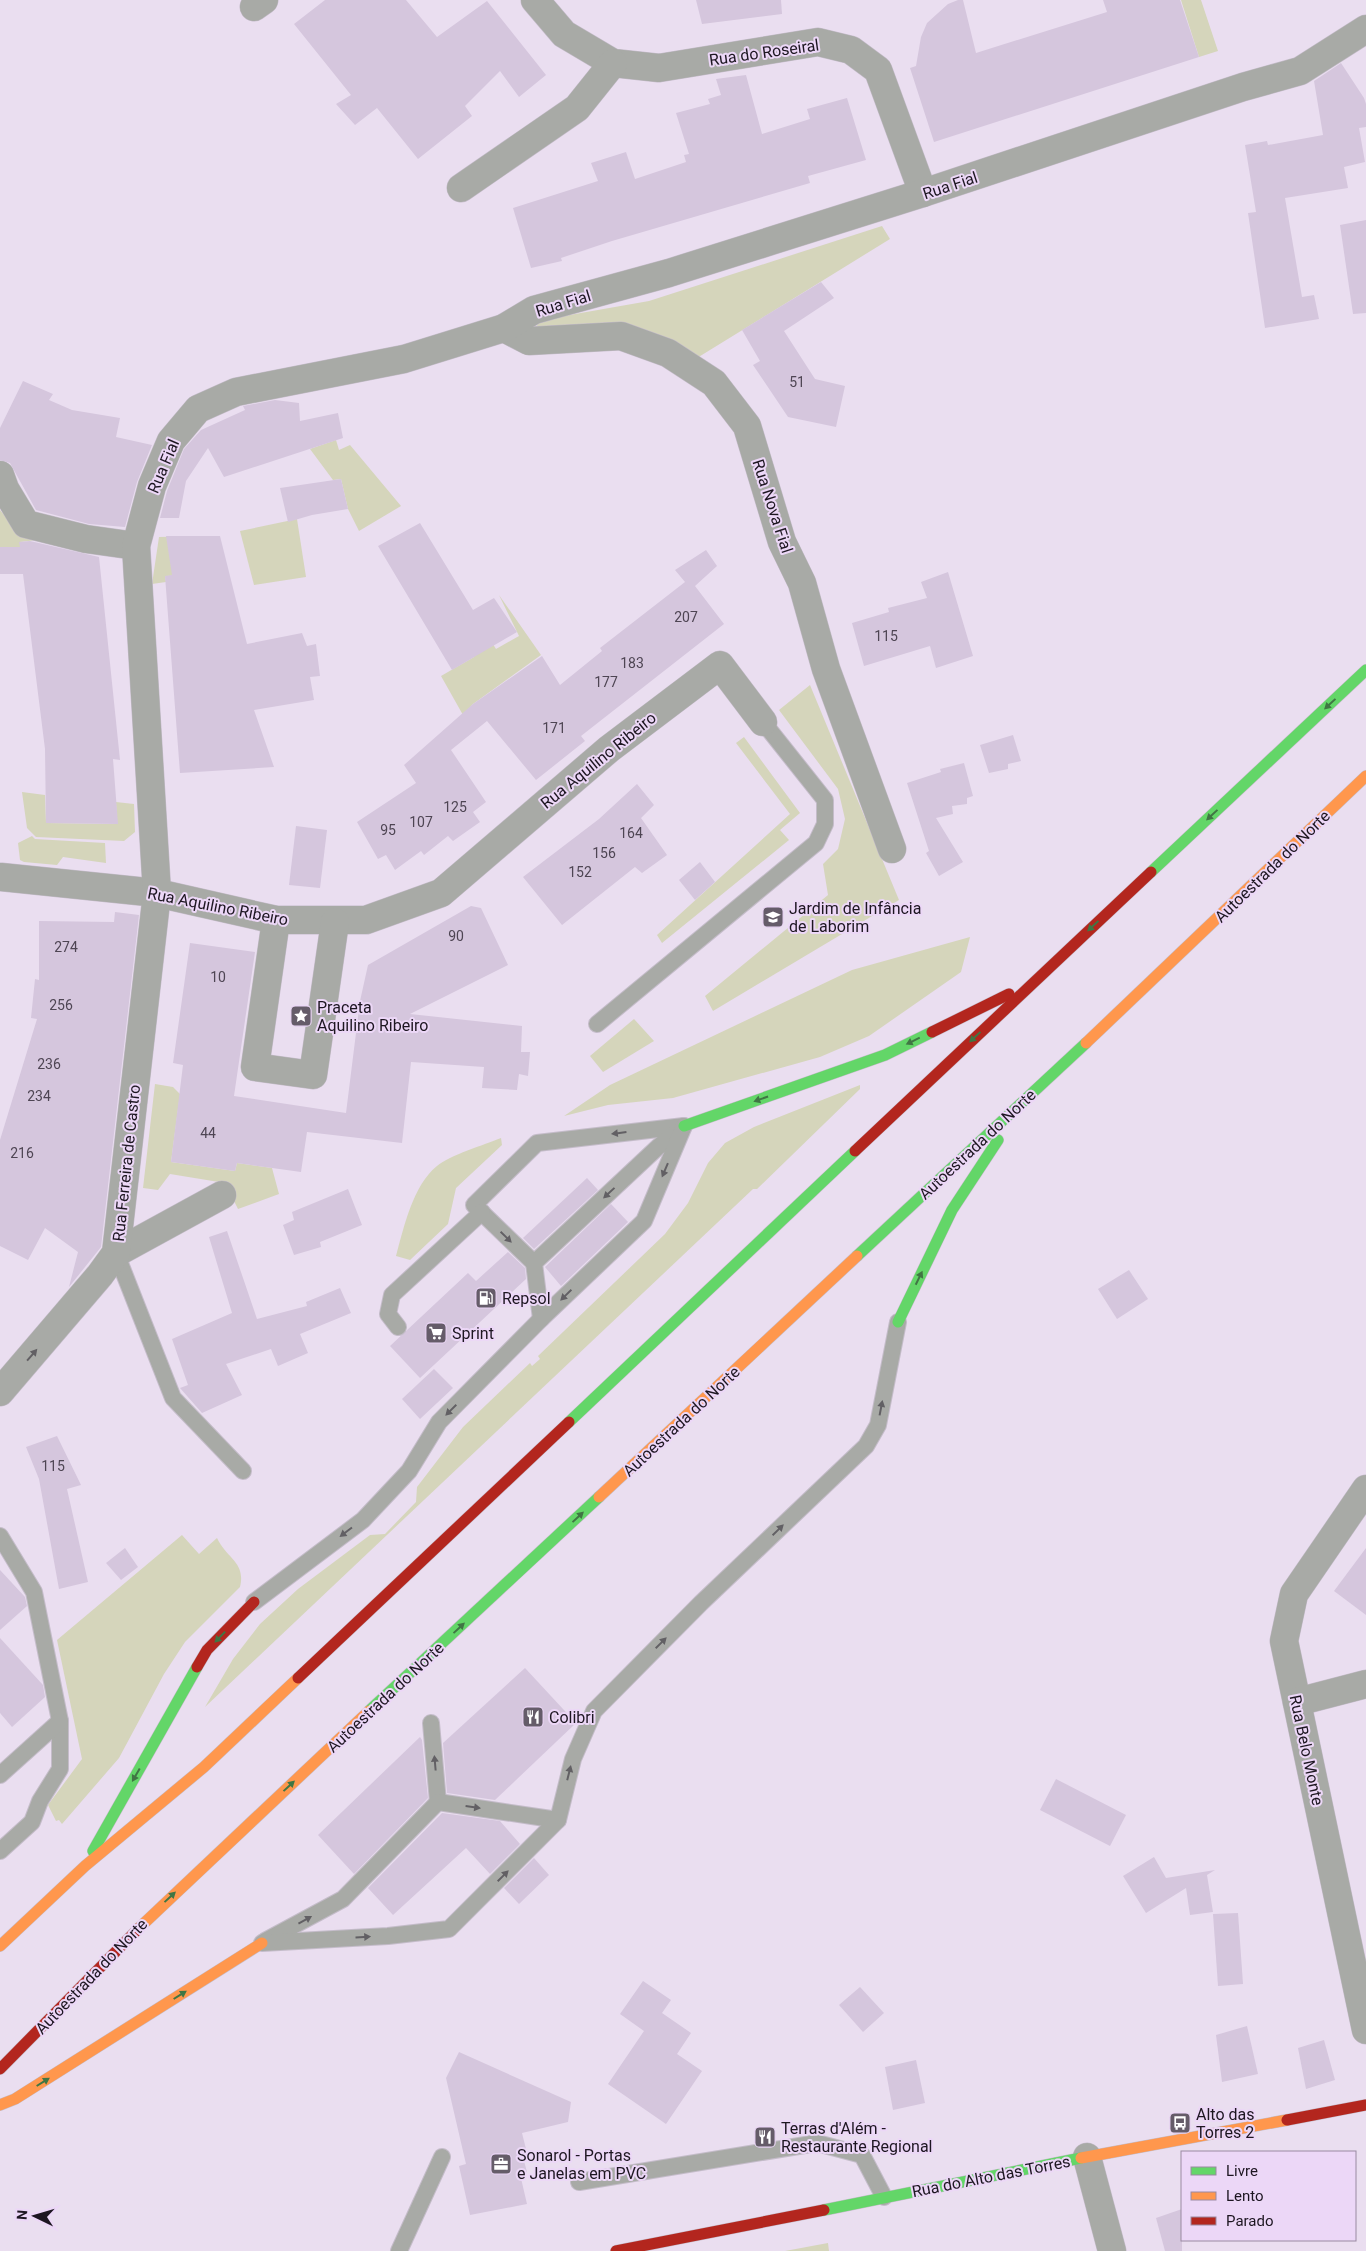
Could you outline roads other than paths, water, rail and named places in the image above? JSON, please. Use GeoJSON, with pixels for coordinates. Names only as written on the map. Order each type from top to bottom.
{"type":"FeatureCollection","features":[{"type":"Feature","properties":{"kind":"main road"},"geometry":{"type":"LineString","coordinates":[[0,1946],[84,1866],[204,1767],[1366,670]]}},
{"type":"Feature","properties":{"kind":"main road","name":"Autoestrada do Norte"},"geometry":{"type":"LineString","coordinates":[[0,2069],[150,1916],[1021,1104],[1366,776]]}},
{"type":"Feature","properties":{"kind":"main road"},"geometry":{"type":"LineString","coordinates":[[684,1126],[885,1055],[1035,981]]}},
{"type":"Feature","properties":{"kind":"main road"},"geometry":{"type":"LineString","coordinates":[[898,1322],[952,1210],[1021,1104]]}},
{"type":"Feature","properties":{"kind":"main road"},"geometry":{"type":"LineString","coordinates":[[84,1866],[207,1650],[254,1602]]}},
{"type":"Feature","properties":{"kind":"main road"},"geometry":{"type":"LineString","coordinates":[[0,2105],[15,2099],[262,1943]]}},
{"type":"Feature","properties":{"kind":"main road","name":"Rua do Alto das Torres"},"geometry":{"type":"LineString","coordinates":[[616,2251],[1087,2157],[1366,2105]]}},
{"type":"Feature","properties":{"kind":"street","name":"Rua do Roseiral"},"geometry":{"type":"LineString","coordinates":[[535,0],[564,34],[613,63],[659,68],[818,42],[851,50],[878,70],[923,194]]}},
{"type":"Feature","properties":{"kind":"street","name":"Rua Fial"},"geometry":{"type":"LineString","coordinates":[[157,893],[136,546],[152,486],[170,440],[198,409],[236,392],[404,359],[504,328],[534,310],[669,273],[923,194],[1243,87],[1300,71],[1366,29]]}},
{"type":"Feature","properties":{"kind":"street"},"geometry":{"type":"LineString","coordinates":[[461,188],[577,108],[613,63]]}},
{"type":"Feature","properties":{"kind":"street","name":"Rua Nova Fial"},"geometry":{"type":"LineString","coordinates":[[504,328],[528,341],[621,336],[668,352],[714,383],[748,426],[782,542],[802,583],[826,669],[892,848]]}},
{"type":"Feature","properties":{"kind":"street"},"geometry":{"type":"LineString","coordinates":[[0,475],[5,489],[26,524],[86,539],[136,546]]}},
{"type":"Feature","properties":{"kind":"street","name":"Rua Aquilino Ribeiro"},"geometry":{"type":"LineString","coordinates":[[0,882],[157,893],[276,920],[335,922],[366,920],[441,893],[609,749],[720,665],[763,722]]}},
{"type":"Feature","properties":{"kind":"street","name":"Rua Ferreira de Castro"},"geometry":{"type":"LineString","coordinates":[[0,1392],[100,1275],[116,1253],[157,893]]}},
{"type":"Feature","properties":{"kind":"street"},"geometry":{"type":"LineString","coordinates":[[276,920],[255,1067],[313,1075],[335,922]]}},
{"type":"Feature","properties":{"kind":"street"},"geometry":{"type":"LineString","coordinates":[[116,1253],[222,1195]]}},
{"type":"Feature","properties":{"kind":"street","name":"Rua Belo Monte"},"geometry":{"type":"LineString","coordinates":[[1366,1489],[1294,1594],[1284,1641],[1366,2030]]}},
{"type":"Feature","properties":{"kind":"street"},"geometry":{"type":"LineString","coordinates":[[1297,1702],[1366,1684]]}},
{"type":"Feature","properties":{"kind":"street"},"geometry":{"type":"LineString","coordinates":[[1087,2157],[1112,2251]]}},
{"type":"Feature","properties":{"kind":"lane","name":"Rua Aquilino Ribeiro"},"geometry":{"type":"LineString","coordinates":[[597,1024],[816,843],[825,824],[825,800],[763,722]]}},
{"type":"Feature","properties":{"kind":"lane"},"geometry":{"type":"LineString","coordinates":[[541,1319],[534,1263],[474,1205],[537,1143],[684,1126]]}},
{"type":"Feature","properties":{"kind":"lane"},"geometry":{"type":"LineString","coordinates":[[534,1263],[658,1147],[684,1126]]}},
{"type":"Feature","properties":{"kind":"lane"},"geometry":{"type":"LineString","coordinates":[[254,1602],[363,1520],[409,1471],[438,1422],[541,1319],[644,1221],[684,1126]]}},
{"type":"Feature","properties":{"kind":"lane"},"geometry":{"type":"LineString","coordinates":[[398,1327],[388,1314],[392,1295],[482,1212]]}},
{"type":"Feature","properties":{"kind":"lane"},"geometry":{"type":"LineString","coordinates":[[116,1253],[173,1398],[243,1471]]}},
{"type":"Feature","properties":{"kind":"lane"},"geometry":{"type":"LineString","coordinates":[[262,1943],[388,1936],[449,1929],[558,1820],[573,1759],[594,1711],[701,1603],[866,1446],[878,1425],[898,1322]]}},
{"type":"Feature","properties":{"kind":"lane"},"geometry":{"type":"LineString","coordinates":[[0,1536],[34,1592],[60,1721],[60,1769],[40,1801],[32,1822],[0,1852]]}},
{"type":"Feature","properties":{"kind":"lane"},"geometry":{"type":"LineString","coordinates":[[0,1775],[60,1721]]}},
{"type":"Feature","properties":{"kind":"lane"},"geometry":{"type":"LineString","coordinates":[[262,1943],[343,1899],[438,1802],[432,1723]]}},
{"type":"Feature","properties":{"kind":"lane"},"geometry":{"type":"LineString","coordinates":[[438,1802],[558,1820]]}},
{"type":"Feature","properties":{"kind":"lane"},"geometry":{"type":"LineString","coordinates":[[579,2182],[817,2142],[862,2155],[884,2197]]}},
{"type":"Feature","properties":{"kind":"lane"},"geometry":{"type":"LineString","coordinates":[[399,2251],[442,2157]]}},
{"type":"Feature","properties":{"kind":"place","name":"Jardim de Infância de Laborim"},"geometry":{"type":"Point","coordinates":[773,917]}},
{"type":"Feature","properties":{"kind":"place","name":"Praceta Aquilino Ribeiro"},"geometry":{"type":"Point","coordinates":[301,1016]}},
{"type":"Feature","properties":{"kind":"place","name":"Repsol"},"geometry":{"type":"Point","coordinates":[486,1298]}},
{"type":"Feature","properties":{"kind":"place","name":"Sprint"},"geometry":{"type":"Point","coordinates":[436,1333]}},
{"type":"Feature","properties":{"kind":"place","name":"Colibri"},"geometry":{"type":"Point","coordinates":[533,1717]}},
{"type":"Feature","properties":{"kind":"place","name":"Alto das Torres 2"},"geometry":{"type":"Point","coordinates":[1180,2123]}},
{"type":"Feature","properties":{"kind":"place","name":"Terras d'Além - Restaurante Regional"},"geometry":{"type":"Point","coordinates":[765,2137]}},
{"type":"Feature","properties":{"kind":"place","name":"Sonarol - Portas e Janelas em PVC"},"geometry":{"type":"Point","coordinates":[501,2164]}}]}
